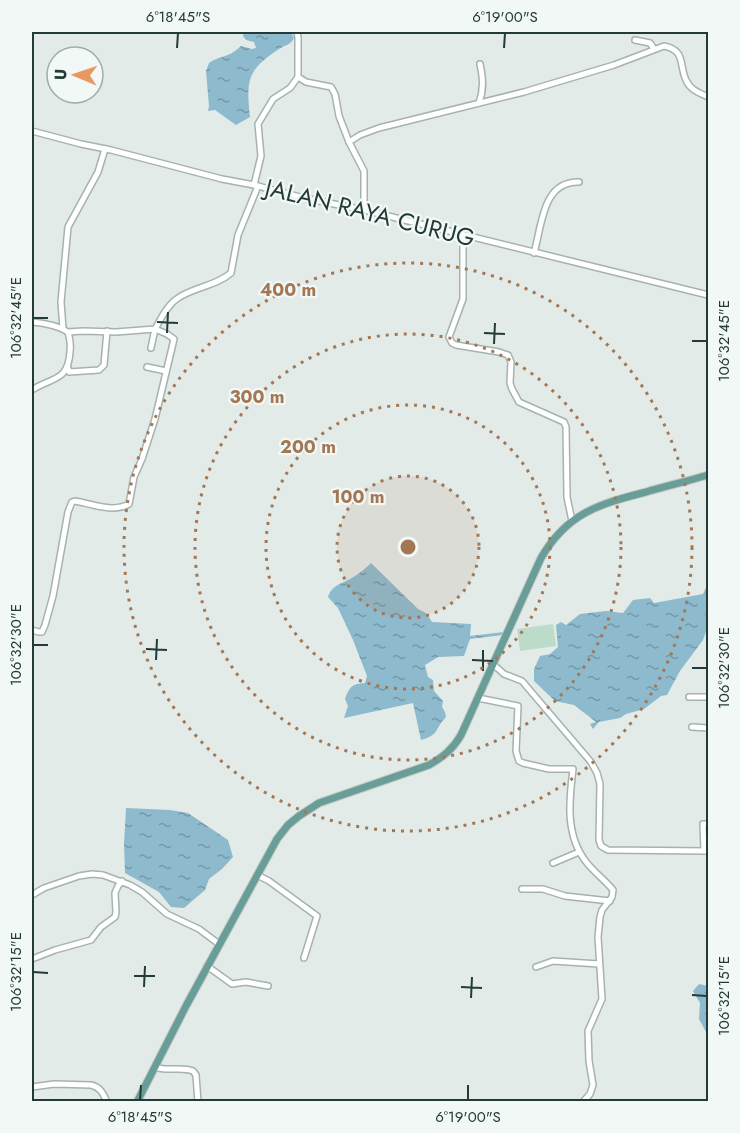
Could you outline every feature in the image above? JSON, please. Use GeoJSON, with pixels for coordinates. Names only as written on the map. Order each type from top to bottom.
{"type":"FeatureCollection","features":[{"type":"Feature","properties":{"kind":"main road"},"geometry":{"type":"LineString","coordinates":[[137,1101],[207,966],[282,832],[310,808],[416,770],[444,756],[458,741],[541,558],[552,541],[572,521],[600,505],[708,475]]}},
{"type":"Feature","properties":{"kind":"street"},"geometry":{"type":"LineString","coordinates":[[151,348],[155,329],[170,305],[178,298],[231,273],[238,235],[256,185],[261,156],[258,124],[273,99],[290,88],[298,77],[297,32]]}},
{"type":"Feature","properties":{"kind":"street"},"geometry":{"type":"LineString","coordinates":[[635,40],[650,43],[654,49]]}},
{"type":"Feature","properties":{"kind":"street"},"geometry":{"type":"LineString","coordinates":[[349,142],[379,128],[524,92],[614,65],[664,46],[671,47],[680,57],[685,80],[690,87],[708,98]]}},
{"type":"Feature","properties":{"kind":"street"},"geometry":{"type":"LineString","coordinates":[[479,103],[484,82],[480,64]]}},
{"type":"Feature","properties":{"kind":"street"},"geometry":{"type":"LineString","coordinates":[[298,77],[306,82],[331,87],[335,94],[339,116],[364,171],[364,210]]}},
{"type":"Feature","properties":{"kind":"street","name":"JALAN RAYA CURUG"},"geometry":{"type":"LineString","coordinates":[[32,131],[708,295]]}},
{"type":"Feature","properties":{"kind":"street"},"geometry":{"type":"LineString","coordinates":[[32,390],[61,375],[68,368],[70,341],[65,331],[61,302],[68,226],[98,172],[105,149]]}},
{"type":"Feature","properties":{"kind":"street"},"geometry":{"type":"LineString","coordinates":[[534,253],[550,195],[562,185],[579,182]]}},
{"type":"Feature","properties":{"kind":"street"},"geometry":{"type":"LineString","coordinates":[[463,236],[464,299],[450,333],[450,340],[456,345],[508,355],[511,362],[510,383],[519,402],[564,422],[567,497],[572,521]]}},
{"type":"Feature","properties":{"kind":"street"},"geometry":{"type":"LineString","coordinates":[[32,322],[43,323],[65,331],[116,332],[155,329],[174,339],[155,419],[134,477],[129,504],[112,508],[72,502],[45,626],[39,633],[32,630]]}},
{"type":"Feature","properties":{"kind":"street"},"geometry":{"type":"LineString","coordinates":[[68,368],[69,372],[102,368],[107,331]]}},
{"type":"Feature","properties":{"kind":"street"},"geometry":{"type":"LineString","coordinates":[[147,367],[166,372]]}},
{"type":"Feature","properties":{"kind":"street"},"geometry":{"type":"LineString","coordinates":[[493,664],[504,674],[522,681],[591,762],[600,784],[599,840],[601,846],[608,850],[706,851],[704,824],[708,824]]}},
{"type":"Feature","properties":{"kind":"street"},"geometry":{"type":"LineString","coordinates":[[689,697],[708,697]]}},
{"type":"Feature","properties":{"kind":"street"},"geometry":{"type":"LineString","coordinates":[[478,698],[518,706],[516,751],[519,761],[549,769],[573,769],[569,800],[570,818],[579,852],[592,870],[613,890],[613,895],[602,910],[600,917],[598,937],[602,1001],[588,1031],[593,1085],[584,1101]]}},
{"type":"Feature","properties":{"kind":"street"},"geometry":{"type":"LineString","coordinates":[[692,727],[708,728]]}},
{"type":"Feature","properties":{"kind":"street"},"geometry":{"type":"LineString","coordinates":[[554,862],[579,852]]}},
{"type":"Feature","properties":{"kind":"street"},"geometry":{"type":"LineString","coordinates":[[32,895],[44,888],[85,874],[103,875],[122,881],[142,892],[167,914],[199,929],[219,944]]}},
{"type":"Feature","properties":{"kind":"street"},"geometry":{"type":"LineString","coordinates":[[257,875],[269,881],[317,916],[304,958]]}},
{"type":"Feature","properties":{"kind":"street"},"geometry":{"type":"LineString","coordinates":[[32,959],[91,940],[101,927],[115,917],[115,893],[122,881]]}},
{"type":"Feature","properties":{"kind":"street"},"geometry":{"type":"LineString","coordinates":[[522,889],[543,889],[565,896],[610,901]]}},
{"type":"Feature","properties":{"kind":"street"},"geometry":{"type":"LineString","coordinates":[[536,967],[553,961],[599,964]]}},
{"type":"Feature","properties":{"kind":"street"},"geometry":{"type":"LineString","coordinates":[[207,966],[232,984],[246,982],[267,986]]}},
{"type":"Feature","properties":{"kind":"street"},"geometry":{"type":"LineString","coordinates":[[155,1067],[160,1069],[188,1068],[193,1071],[196,1075],[198,1101]]}},
{"type":"Feature","properties":{"kind":"street"},"geometry":{"type":"LineString","coordinates":[[32,1087],[91,1085],[101,1091],[107,1101]]}},
{"type":"Feature","properties":{"kind":"green space"},"geometry":{"type":"Polygon","coordinates":[[[553,624],[556,646],[520,651],[517,629],[553,624]]]}},
{"type":"Feature","properties":{"kind":"water"},"geometry":{"type":"Polygon","coordinates":[[[244,32],[291,32],[294,38],[290,44],[268,56],[255,70],[251,77],[248,94],[250,117],[236,125],[215,110],[208,111],[206,71],[209,63],[233,53],[241,46],[256,48],[254,42],[246,40],[243,36],[244,32]]]}},
{"type":"Feature","properties":{"kind":"water"},"geometry":{"type":"Polygon","coordinates":[[[371,563],[418,609],[426,613],[432,622],[471,624],[470,636],[504,632],[503,635],[470,639],[464,656],[438,657],[425,665],[428,677],[433,680],[434,691],[443,701],[442,707],[446,717],[434,734],[421,740],[413,703],[344,718],[348,706],[345,699],[348,691],[354,685],[365,683],[367,676],[338,608],[328,597],[336,586],[355,576],[371,563]]]}},
{"type":"Feature","properties":{"kind":"water"},"geometry":{"type":"Polygon","coordinates":[[[708,583],[707,629],[703,640],[680,671],[667,695],[661,696],[644,709],[620,718],[599,722],[593,729],[590,724],[596,722],[574,705],[555,701],[534,681],[534,669],[540,656],[550,654],[558,647],[556,625],[561,622],[566,625],[580,614],[606,611],[623,613],[633,600],[650,598],[654,603],[703,594],[708,583]]]}},
{"type":"Feature","properties":{"kind":"water"},"geometry":{"type":"Polygon","coordinates":[[[126,808],[188,813],[228,840],[233,857],[209,879],[205,890],[184,908],[171,907],[159,892],[125,873],[126,808]]]}},
{"type":"Feature","properties":{"kind":"water"},"geometry":{"type":"Polygon","coordinates":[[[699,984],[708,986],[708,1034],[699,1019],[700,1003],[693,991],[699,984]]]}}]}
